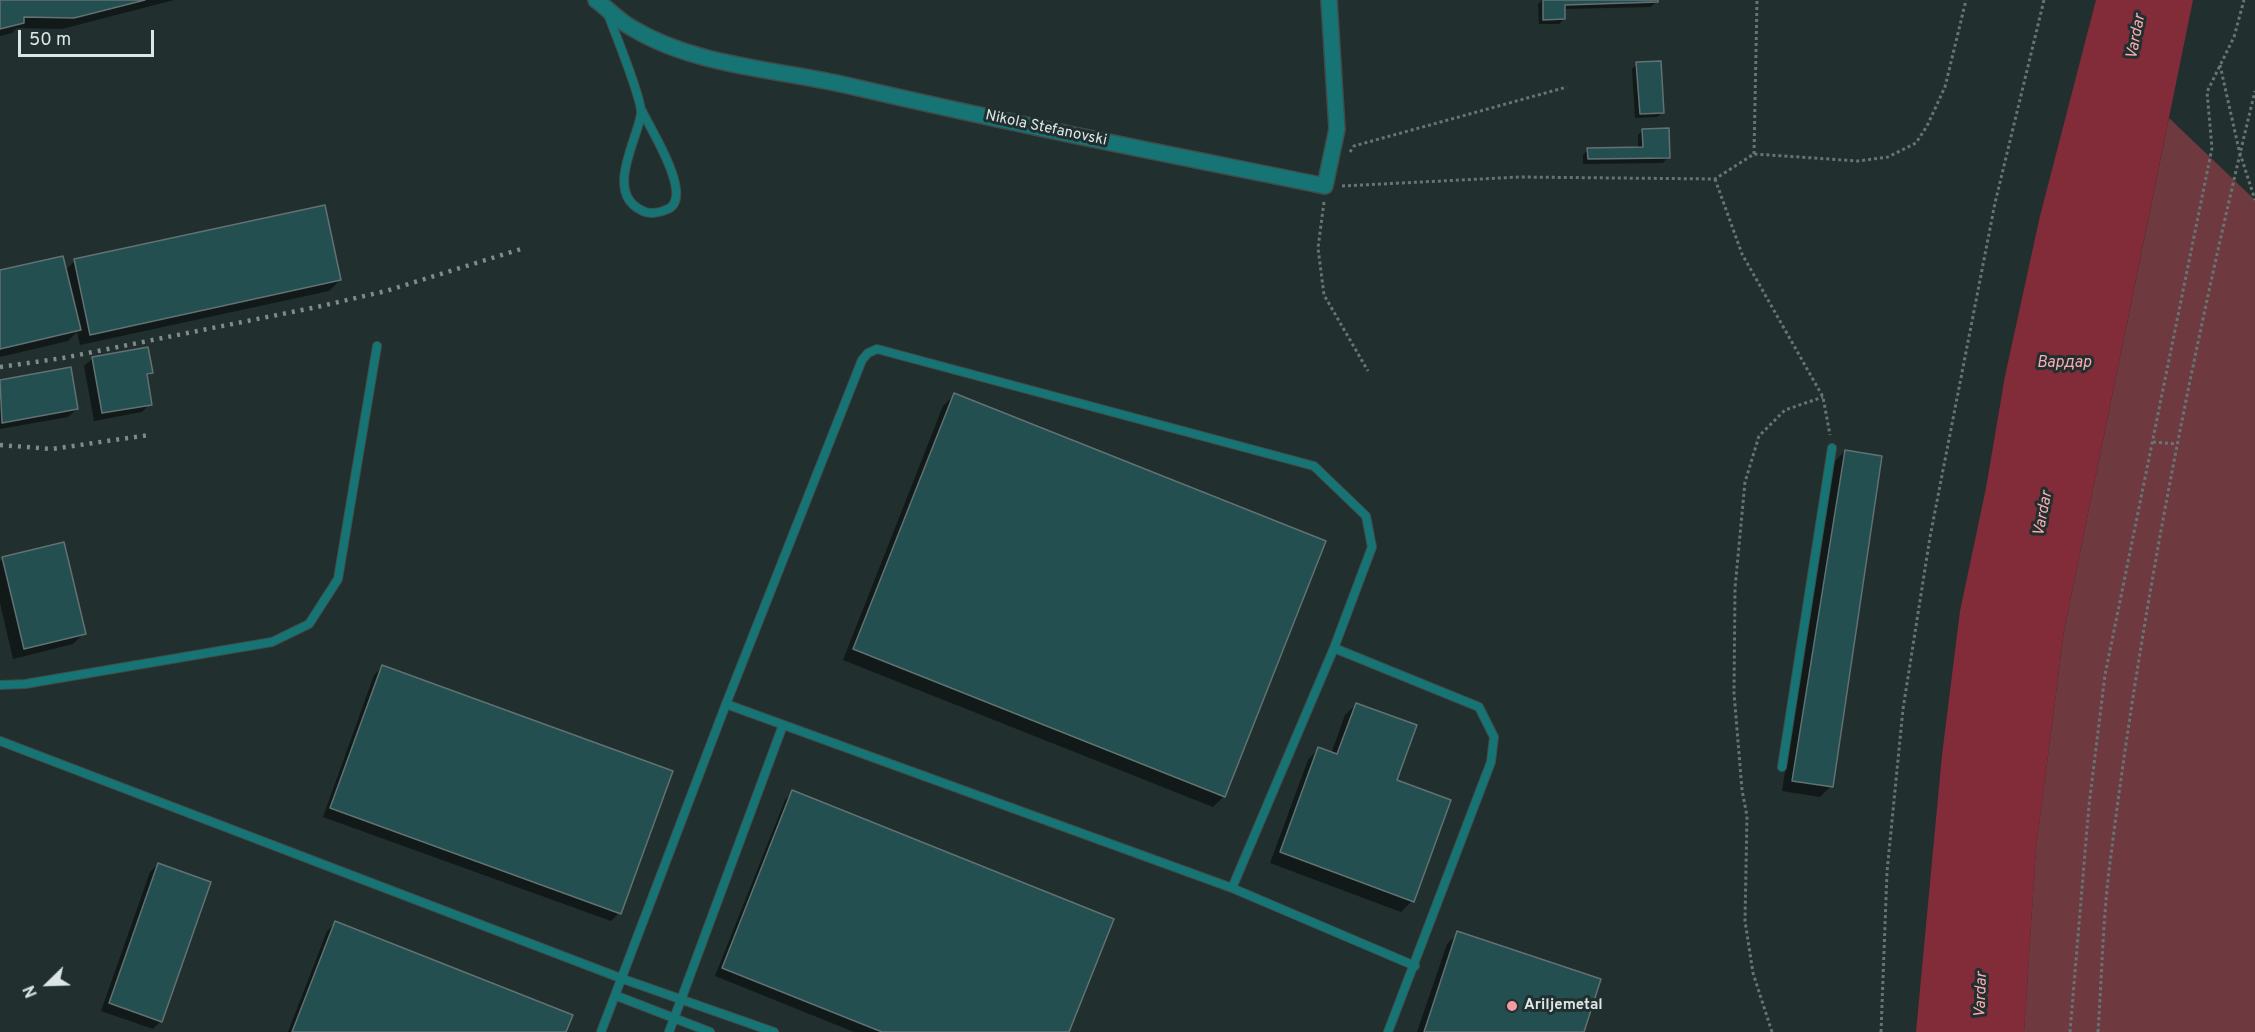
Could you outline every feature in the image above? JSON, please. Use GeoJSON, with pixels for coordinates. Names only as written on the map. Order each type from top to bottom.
{"type":"FeatureCollection","features":[{"type":"Feature","properties":{"kind":"street"},"geometry":{"type":"LineString","coordinates":[[1325,186],[1337,129],[1329,0]]}},
{"type":"Feature","properties":{"kind":"street","name":"Nikola Stefanovski"},"geometry":{"type":"LineString","coordinates":[[601,4],[631,28],[671,47],[716,61],[799,74],[971,114],[1325,186]]}},
{"type":"Feature","properties":{"kind":"lane"},"geometry":{"type":"LineString","coordinates":[[601,4],[642,111],[677,183],[677,196],[672,207],[661,212],[644,212],[633,206],[626,192],[624,174],[642,111]]}},
{"type":"Feature","properties":{"kind":"lane"},"geometry":{"type":"LineString","coordinates":[[0,685],[25,684],[272,642],[309,624],[338,579],[377,346]]}},
{"type":"Feature","properties":{"kind":"lane"},"geometry":{"type":"LineString","coordinates":[[601,1032],[617,996],[726,704],[862,360],[868,353],[877,350],[1314,466],[1366,516],[1372,547],[1334,648],[1232,888]]}},
{"type":"Feature","properties":{"kind":"lane"},"geometry":{"type":"LineString","coordinates":[[1782,767],[1832,448]]}},
{"type":"Feature","properties":{"kind":"lane"},"geometry":{"type":"LineString","coordinates":[[1334,648],[1479,707],[1494,737],[1491,762],[1388,1032]]}},
{"type":"Feature","properties":{"kind":"lane"},"geometry":{"type":"LineString","coordinates":[[726,704],[1232,888],[1415,966]]}},
{"type":"Feature","properties":{"kind":"lane"},"geometry":{"type":"LineString","coordinates":[[669,1032],[783,725]]}},
{"type":"Feature","properties":{"kind":"lane"},"geometry":{"type":"LineString","coordinates":[[0,741],[623,978],[774,1032]]}},
{"type":"Feature","properties":{"kind":"lane"},"geometry":{"type":"LineString","coordinates":[[617,996],[710,1032]]}},
{"type":"Feature","properties":{"kind":"path"},"geometry":{"type":"LineString","coordinates":[[1754,154],[1757,0]]}},
{"type":"Feature","properties":{"kind":"path"},"geometry":{"type":"LineString","coordinates":[[1368,370],[1324,295],[1318,248],[1325,186],[1520,177],[1715,179],[1754,154],[1858,161],[1888,157],[1916,143],[1945,87],[1966,0]]}},
{"type":"Feature","properties":{"kind":"path"},"geometry":{"type":"LineString","coordinates":[[1881,1032],[1887,872],[1906,686],[1930,537],[1996,196],[2044,0]]}},
{"type":"Feature","properties":{"kind":"path"},"geometry":{"type":"LineString","coordinates":[[2070,1032],[2089,805],[2105,675],[2212,148],[2206,92],[2234,37],[2244,0]]}},
{"type":"Feature","properties":{"kind":"path"},"geometry":{"type":"LineString","coordinates":[[2219,63],[2239,150],[2255,200]]}},
{"type":"Feature","properties":{"kind":"path"},"geometry":{"type":"LineString","coordinates":[[1348,154],[1354,146],[1383,137],[1567,87]]}},
{"type":"Feature","properties":{"kind":"path"},"geometry":{"type":"LineString","coordinates":[[2098,1032],[2112,846],[2143,627],[2177,444],[2239,150],[2255,91]]}},
{"type":"Feature","properties":{"kind":"path"},"geometry":{"type":"LineString","coordinates":[[1715,179],[1742,254],[1823,396],[1832,448]]}},
{"type":"Feature","properties":{"kind":"path"},"geometry":{"type":"LineString","coordinates":[[1772,1032],[1753,973],[1745,921],[1747,816],[1742,790],[1734,693],[1736,588],[1745,482],[1759,436],[1785,410],[1823,396]]}},
{"type":"Feature","properties":{"kind":"path"},"geometry":{"type":"LineString","coordinates":[[2153,442],[2177,444]]}},
{"type":"Feature","properties":{"kind":"shaded area"},"geometry":{"type":"Polygon","coordinates":[[[2169,118],[2255,200],[2255,1032],[2024,1032],[2036,849],[2064,631],[2169,118]]]}},
{"type":"Feature","properties":{"kind":"water","name":"Вардар"},"geometry":{"type":"Polygon","coordinates":[[[2096,0],[2193,0],[2064,631],[2036,849],[2024,1032],[1916,1032],[1942,755],[1960,611],[1986,488],[2005,376],[2040,216],[2096,0]]]}},
{"type":"Feature","properties":{"kind":"building"},"geometry":{"type":"Polygon","coordinates":[[[0,0],[145,0],[74,18],[24,17],[24,23],[0,29],[0,0]]]}},
{"type":"Feature","properties":{"kind":"building"},"geometry":{"type":"Polygon","coordinates":[[[1543,0],[1658,0],[1658,2],[1565,5],[1565,19],[1543,20],[1543,0]]]}},
{"type":"Feature","properties":{"kind":"building"},"geometry":{"type":"Polygon","coordinates":[[[1661,61],[1664,113],[1640,114],[1636,62],[1661,61]]]}},
{"type":"Feature","properties":{"kind":"building"},"geometry":{"type":"Polygon","coordinates":[[[1669,128],[1670,158],[1588,159],[1587,148],[1643,147],[1642,129],[1669,128]]]}},
{"type":"Feature","properties":{"kind":"building"},"geometry":{"type":"Polygon","coordinates":[[[325,205],[341,280],[90,335],[74,259],[325,205]]]}},
{"type":"Feature","properties":{"kind":"building"},"geometry":{"type":"Polygon","coordinates":[[[63,256],[81,330],[0,349],[0,270],[63,256]]]}},
{"type":"Feature","properties":{"kind":"building"},"geometry":{"type":"Polygon","coordinates":[[[148,347],[153,373],[147,374],[152,405],[102,413],[92,357],[148,347]]]}},
{"type":"Feature","properties":{"kind":"building"},"geometry":{"type":"Polygon","coordinates":[[[71,367],[78,409],[2,423],[0,380],[71,367]]]}},
{"type":"Feature","properties":{"kind":"building"},"geometry":{"type":"Polygon","coordinates":[[[954,393],[1326,541],[1225,797],[853,649],[954,393]]]}},
{"type":"Feature","properties":{"kind":"building"},"geometry":{"type":"Polygon","coordinates":[[[1845,450],[1882,456],[1833,787],[1792,781],[1845,450]]]}},
{"type":"Feature","properties":{"kind":"building"},"geometry":{"type":"Polygon","coordinates":[[[64,542],[86,634],[24,649],[2,557],[64,542]]]}},
{"type":"Feature","properties":{"kind":"building"},"geometry":{"type":"Polygon","coordinates":[[[382,665],[673,771],[621,914],[330,808],[382,665]]]}},
{"type":"Feature","properties":{"kind":"building"},"geometry":{"type":"Polygon","coordinates":[[[1356,703],[1417,725],[1397,780],[1451,800],[1414,902],[1280,852],[1318,747],[1337,754],[1356,703]]]}},
{"type":"Feature","properties":{"kind":"building"},"geometry":{"type":"Polygon","coordinates":[[[792,790],[1114,919],[1069,1032],[882,1032],[722,968],[792,790]]]}},
{"type":"Feature","properties":{"kind":"building"},"geometry":{"type":"Polygon","coordinates":[[[158,863],[211,882],[162,1022],[109,1003],[158,863]]]}},
{"type":"Feature","properties":{"kind":"building"},"geometry":{"type":"Polygon","coordinates":[[[335,921],[573,1015],[566,1032],[292,1032],[335,921]]]}},
{"type":"Feature","properties":{"kind":"building","name":"Ariljemetal"},"geometry":{"type":"Polygon","coordinates":[[[1457,931],[1601,979],[1584,1032],[1424,1032],[1457,931]]]}},
{"type":"Feature","properties":{"kind":"railway"},"geometry":{"type":"LineString","coordinates":[[0,367],[63,358],[317,307],[386,291],[521,249]]}},
{"type":"Feature","properties":{"kind":"railway"},"geometry":{"type":"LineString","coordinates":[[0,445],[52,449],[149,435]]}},
{"type":"Feature","properties":{"kind":"place","name":"Ariljemetal"},"geometry":{"type":"Point","coordinates":[1512,1006]}},
{"type":"Feature","properties":{"kind":"water label","name":"Vardar"},"geometry":{"type":"Point","coordinates":[2137,37]}},
{"type":"Feature","properties":{"kind":"water label","name":"Vardar"},"geometry":{"type":"Point","coordinates":[2044,514]}},
{"type":"Feature","properties":{"kind":"water label","name":"Vardar"},"geometry":{"type":"Point","coordinates":[1982,995]}}]}
